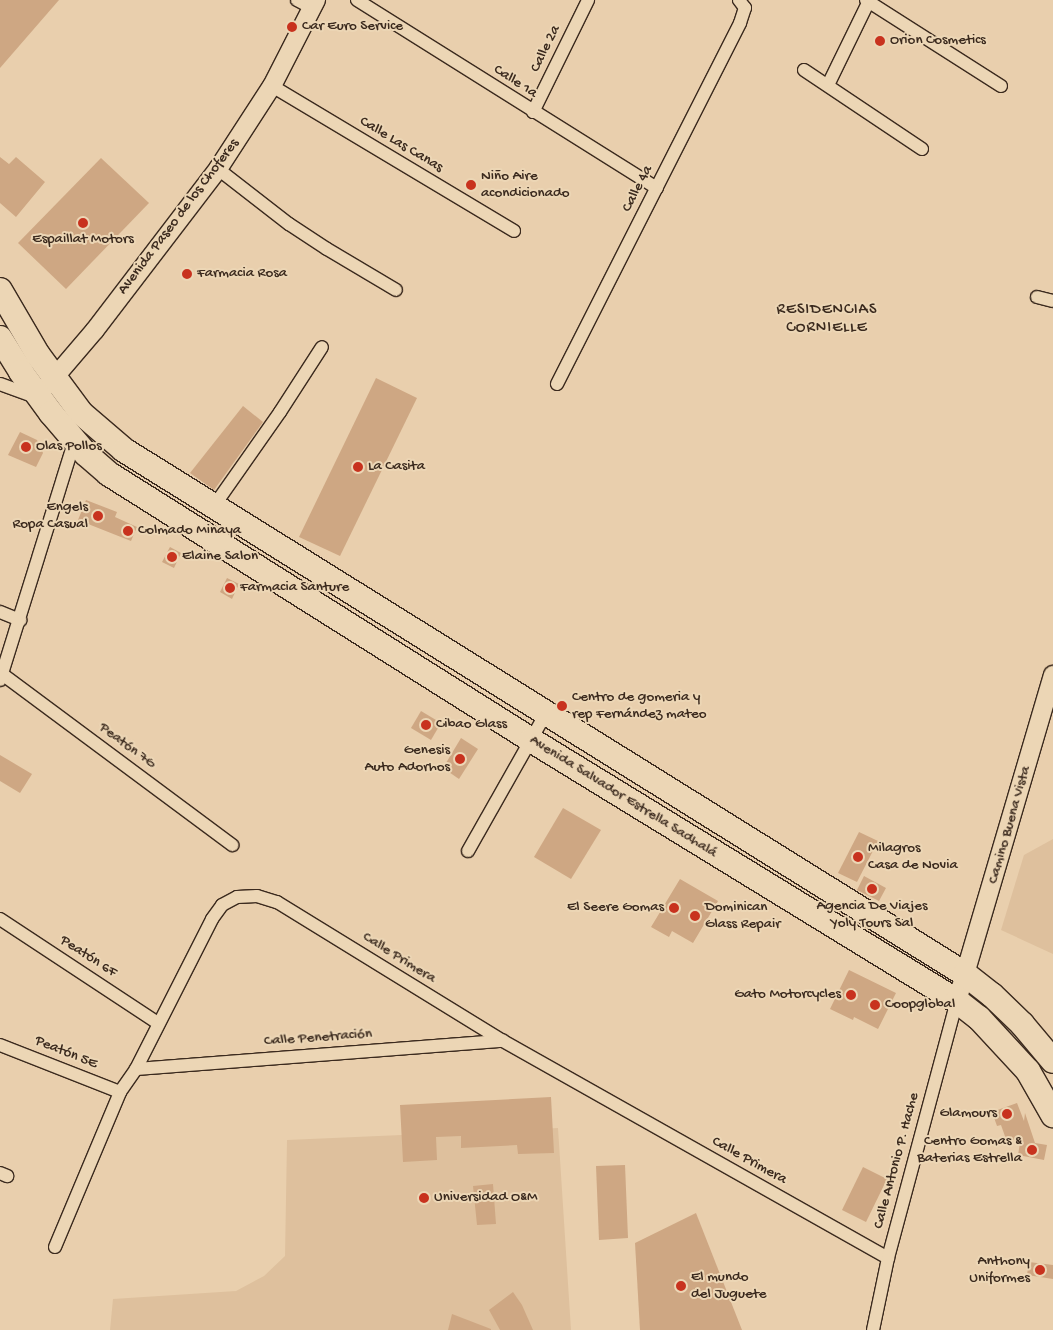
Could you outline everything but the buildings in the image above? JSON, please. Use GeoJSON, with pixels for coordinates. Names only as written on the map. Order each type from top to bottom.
{"type":"FeatureCollection","features":[{"type":"Feature","properties":{"kind":"highway","name":"Avenida Salvador Estrella Sadhalá"},"geometry":{"type":"LineString","coordinates":[[0,290],[38,355],[81,413],[124,450],[965,974],[992,995],[1022,1024],[1053,1060]]}},
{"type":"Feature","properties":{"kind":"highway","name":"Avenida Salvador Estrella Sadhalá"},"geometry":{"type":"LineString","coordinates":[[0,338],[41,398],[86,454],[109,474],[531,740],[957,1001],[979,1018],[1028,1071],[1053,1115]]}},
{"type":"Feature","properties":{"kind":"street","name":"Calle 1a"},"geometry":{"type":"LineString","coordinates":[[357,0],[657,188]]}},
{"type":"Feature","properties":{"kind":"street","name":"Calle 2a"},"geometry":{"type":"LineString","coordinates":[[533,112],[588,0]]}},
{"type":"Feature","properties":{"kind":"street"},"geometry":{"type":"LineString","coordinates":[[828,85],[867,1],[1001,86]]}},
{"type":"Feature","properties":{"kind":"street","name":"Avenida Paseo de los Choferes"},"geometry":{"type":"LineString","coordinates":[[41,398],[55,377],[218,169],[272,86],[308,3]]}},
{"type":"Feature","properties":{"kind":"street","name":"Calle 4a"},"geometry":{"type":"LineString","coordinates":[[556,384],[740,23],[742,4]]}},
{"type":"Feature","properties":{"kind":"street"},"geometry":{"type":"LineString","coordinates":[[804,70],[922,149]]}},
{"type":"Feature","properties":{"kind":"street","name":"Calle Las Canas"},"geometry":{"type":"LineString","coordinates":[[272,86],[514,231]]}},
{"type":"Feature","properties":{"kind":"street"},"geometry":{"type":"LineString","coordinates":[[218,169],[289,224],[327,250],[396,290]]}},
{"type":"Feature","properties":{"kind":"street"},"geometry":{"type":"LineString","coordinates":[[1036,297],[1053,301]]}},
{"type":"Feature","properties":{"kind":"street"},"geometry":{"type":"LineString","coordinates":[[214,506],[280,412],[322,347]]}},
{"type":"Feature","properties":{"kind":"street"},"geometry":{"type":"LineString","coordinates":[[0,384],[41,398]]}},
{"type":"Feature","properties":{"kind":"street"},"geometry":{"type":"LineString","coordinates":[[1,677],[75,440],[81,413]]}},
{"type":"Feature","properties":{"kind":"street"},"geometry":{"type":"LineString","coordinates":[[0,612],[20,620]]}},
{"type":"Feature","properties":{"kind":"street","name":"Peatón 7G"},"geometry":{"type":"LineString","coordinates":[[1,677],[232,845]]}},
{"type":"Feature","properties":{"kind":"street","name":"Camino Buena Vista"},"geometry":{"type":"LineString","coordinates":[[957,1001],[1051,683]]}},
{"type":"Feature","properties":{"kind":"street"},"geometry":{"type":"LineString","coordinates":[[468,851],[546,713]]}},
{"type":"Feature","properties":{"kind":"street","name":"Calle Primera"},"geometry":{"type":"LineString","coordinates":[[55,1247],[120,1092],[136,1069],[158,1023],[222,905],[237,897],[257,896],[277,902],[503,1040],[888,1258]]}},
{"type":"Feature","properties":{"kind":"street","name":"Peatón 6F"},"geometry":{"type":"LineString","coordinates":[[0,919],[158,1023]]}},
{"type":"Feature","properties":{"kind":"street","name":"Calle Antonio P. Hache"},"geometry":{"type":"LineString","coordinates":[[873,1330],[888,1258],[957,1001]]}},
{"type":"Feature","properties":{"kind":"street","name":"Calle Penetración"},"geometry":{"type":"LineString","coordinates":[[136,1069],[503,1040]]}},
{"type":"Feature","properties":{"kind":"street","name":"Peatón 5E"},"geometry":{"type":"LineString","coordinates":[[0,1045],[120,1092]]}},
{"type":"Feature","properties":{"kind":"shaded area"},"geometry":{"type":"Polygon","coordinates":[[[1053,839],[1053,954],[1001,930],[1024,855],[1053,839]]]}},
{"type":"Feature","properties":{"kind":"shaded area","name":"Universidad O&M"},"geometry":{"type":"Polygon","coordinates":[[[558,1128],[571,1330],[110,1330],[113,1299],[236,1291],[264,1276],[285,1256],[287,1140],[558,1128]]]}},
{"type":"Feature","properties":{"kind":"place","name":"Car Euro Service"},"geometry":{"type":"Point","coordinates":[292,27]}},
{"type":"Feature","properties":{"kind":"place","name":"Orion Cosmetics"},"geometry":{"type":"Point","coordinates":[880,41]}},
{"type":"Feature","properties":{"kind":"place","name":"Niño Aire acondicionado"},"geometry":{"type":"Point","coordinates":[471,185]}},
{"type":"Feature","properties":{"kind":"place","name":"Espaillat Motors"},"geometry":{"type":"Point","coordinates":[83,223]}},
{"type":"Feature","properties":{"kind":"place","name":"Farmacia Rosa"},"geometry":{"type":"Point","coordinates":[187,274]}},
{"type":"Feature","properties":{"kind":"place","name":"Olas Pollos"},"geometry":{"type":"Point","coordinates":[26,447]}},
{"type":"Feature","properties":{"kind":"place","name":"La Casita"},"geometry":{"type":"Point","coordinates":[358,467]}},
{"type":"Feature","properties":{"kind":"place","name":"Engels Ropa Casual"},"geometry":{"type":"Point","coordinates":[98,516]}},
{"type":"Feature","properties":{"kind":"place","name":"Colmado Minaya"},"geometry":{"type":"Point","coordinates":[128,531]}},
{"type":"Feature","properties":{"kind":"place","name":"Elaine Salon"},"geometry":{"type":"Point","coordinates":[172,557]}},
{"type":"Feature","properties":{"kind":"place","name":"Farmacia Santure"},"geometry":{"type":"Point","coordinates":[230,588]}},
{"type":"Feature","properties":{"kind":"place","name":"Centro de gomeria y rep Fernández mateo"},"geometry":{"type":"Point","coordinates":[562,706]}},
{"type":"Feature","properties":{"kind":"place","name":"Cibao Glass"},"geometry":{"type":"Point","coordinates":[426,725]}},
{"type":"Feature","properties":{"kind":"place","name":"Genesis Auto Adorhos"},"geometry":{"type":"Point","coordinates":[460,759]}},
{"type":"Feature","properties":{"kind":"place","name":"Milagros Casa de Novia"},"geometry":{"type":"Point","coordinates":[858,857]}},
{"type":"Feature","properties":{"kind":"place","name":"Agencia De Viajes Yoly Tours Sal"},"geometry":{"type":"Point","coordinates":[872,889]}},
{"type":"Feature","properties":{"kind":"place","name":"El Seere Gomas"},"geometry":{"type":"Point","coordinates":[674,908]}},
{"type":"Feature","properties":{"kind":"place","name":"Dominican Glass Repair"},"geometry":{"type":"Point","coordinates":[695,916]}},
{"type":"Feature","properties":{"kind":"place","name":"Gato Motorcycles"},"geometry":{"type":"Point","coordinates":[851,995]}},
{"type":"Feature","properties":{"kind":"place","name":"Coopglobal"},"geometry":{"type":"Point","coordinates":[875,1005]}},
{"type":"Feature","properties":{"kind":"place","name":"Glamours"},"geometry":{"type":"Point","coordinates":[1007,1114]}},
{"type":"Feature","properties":{"kind":"place","name":"Centro Gomas & Baterias Estrella"},"geometry":{"type":"Point","coordinates":[1032,1150]}},
{"type":"Feature","properties":{"kind":"place","name":"Universidad O&M"},"geometry":{"type":"Point","coordinates":[424,1198]}},
{"type":"Feature","properties":{"kind":"place","name":"Anthony Uniformes"},"geometry":{"type":"Point","coordinates":[1040,1270]}},
{"type":"Feature","properties":{"kind":"place","name":"El mundo del Juguete"},"geometry":{"type":"Point","coordinates":[681,1286]}},
{"type":"Feature","properties":{"kind":"district","name":"RESIDENCIAS CORNIELLE"},"geometry":{"type":"Point","coordinates":[827,320]}}]}
